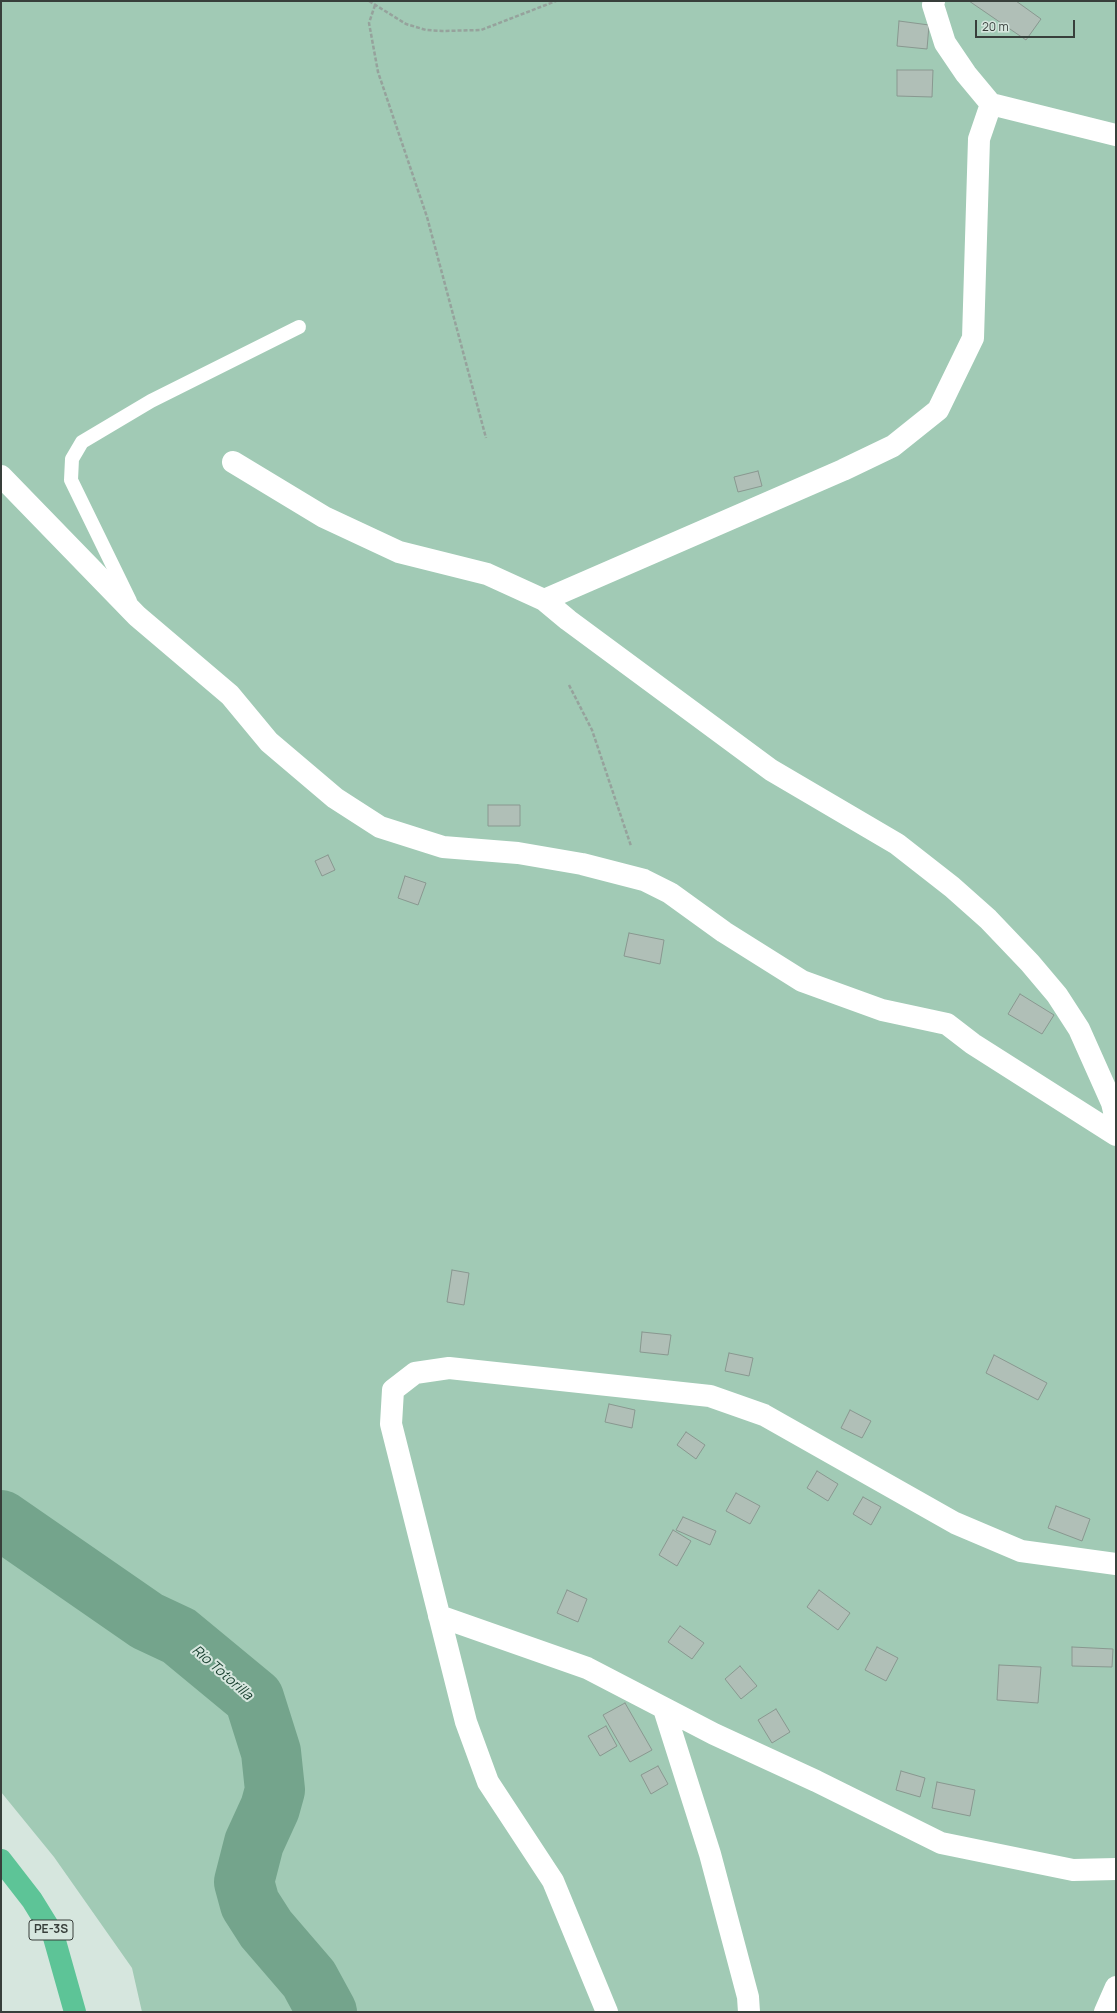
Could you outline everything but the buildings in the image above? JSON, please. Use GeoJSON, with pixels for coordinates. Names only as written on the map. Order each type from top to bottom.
{"type":"FeatureCollection","features":[{"type":"Feature","properties":{"kind":"highway","name":"PE-3S"},"geometry":{"type":"LineString","coordinates":[[1,1860],[32,1900],[53,1934],[75,2012]]}},
{"type":"Feature","properties":{"kind":"street"},"geometry":{"type":"LineString","coordinates":[[934,1],[933,5],[945,43],[966,74],[991,104],[1116,135]]}},
{"type":"Feature","properties":{"kind":"street"},"geometry":{"type":"LineString","coordinates":[[544,600],[843,470],[893,446],[938,410],[973,338],[979,139],[991,104]]}},
{"type":"Feature","properties":{"kind":"street"},"geometry":{"type":"LineString","coordinates":[[233,462],[324,517],[399,552],[487,574],[544,600],[568,620],[771,770],[898,844],[957,891],[988,919],[1030,963],[1057,995],[1079,1029],[1112,1103],[1116,1120]]}},
{"type":"Feature","properties":{"kind":"street"},"geometry":{"type":"LineString","coordinates":[[1,476],[137,616],[230,695],[269,742],[335,798],[380,827],[443,847],[518,853],[588,865],[644,880],[670,893],[724,932],[802,981],[882,1010],[947,1024],[973,1044],[1116,1135]]}},
{"type":"Feature","properties":{"kind":"street"},"geometry":{"type":"LineString","coordinates":[[607,2012],[553,1881],[488,1782],[466,1722],[392,1424],[393,1390],[415,1373],[450,1368],[710,1396],[764,1415],[955,1523],[1021,1551],[1116,1564]]}},
{"type":"Feature","properties":{"kind":"street"},"geometry":{"type":"LineString","coordinates":[[439,1616],[587,1668],[664,1709],[941,1843],[1073,1870],[1116,1869]]}},
{"type":"Feature","properties":{"kind":"street"},"geometry":{"type":"LineString","coordinates":[[664,1709],[710,1854],[748,1997],[749,2012]]}},
{"type":"Feature","properties":{"kind":"street"},"geometry":{"type":"LineString","coordinates":[[1105,2012],[1116,1987]]}},
{"type":"Feature","properties":{"kind":"lane"},"geometry":{"type":"LineString","coordinates":[[137,616],[71,480],[72,459],[82,442],[151,401],[299,327]]}},
{"type":"Feature","properties":{"kind":"path"},"geometry":{"type":"LineString","coordinates":[[369,1],[406,24],[426,30],[458,31],[481,30],[556,1]]}},
{"type":"Feature","properties":{"kind":"path"},"geometry":{"type":"LineString","coordinates":[[375,5],[369,23],[378,72],[428,217],[486,438]]}},
{"type":"Feature","properties":{"kind":"path"},"geometry":{"type":"LineString","coordinates":[[569,685],[592,730],[626,833],[644,880]]}},
{"type":"Feature","properties":{"kind":"green space"},"geometry":{"type":"Polygon","coordinates":[[[1,1],[1116,1],[1116,2012],[142,2012],[132,1968],[54,1857],[1,1792],[1,1]]]}},
{"type":"Feature","properties":{"kind":"waterway","name":"Rio Totorilla"},"geometry":{"type":"LineString","coordinates":[[1,1520],[147,1621],[179,1636],[254,1698],[271,1752],[275,1790],[270,1808],[254,1843],[244,1882],[250,1904],[266,1929],[309,1979],[327,2012]]}}]}
